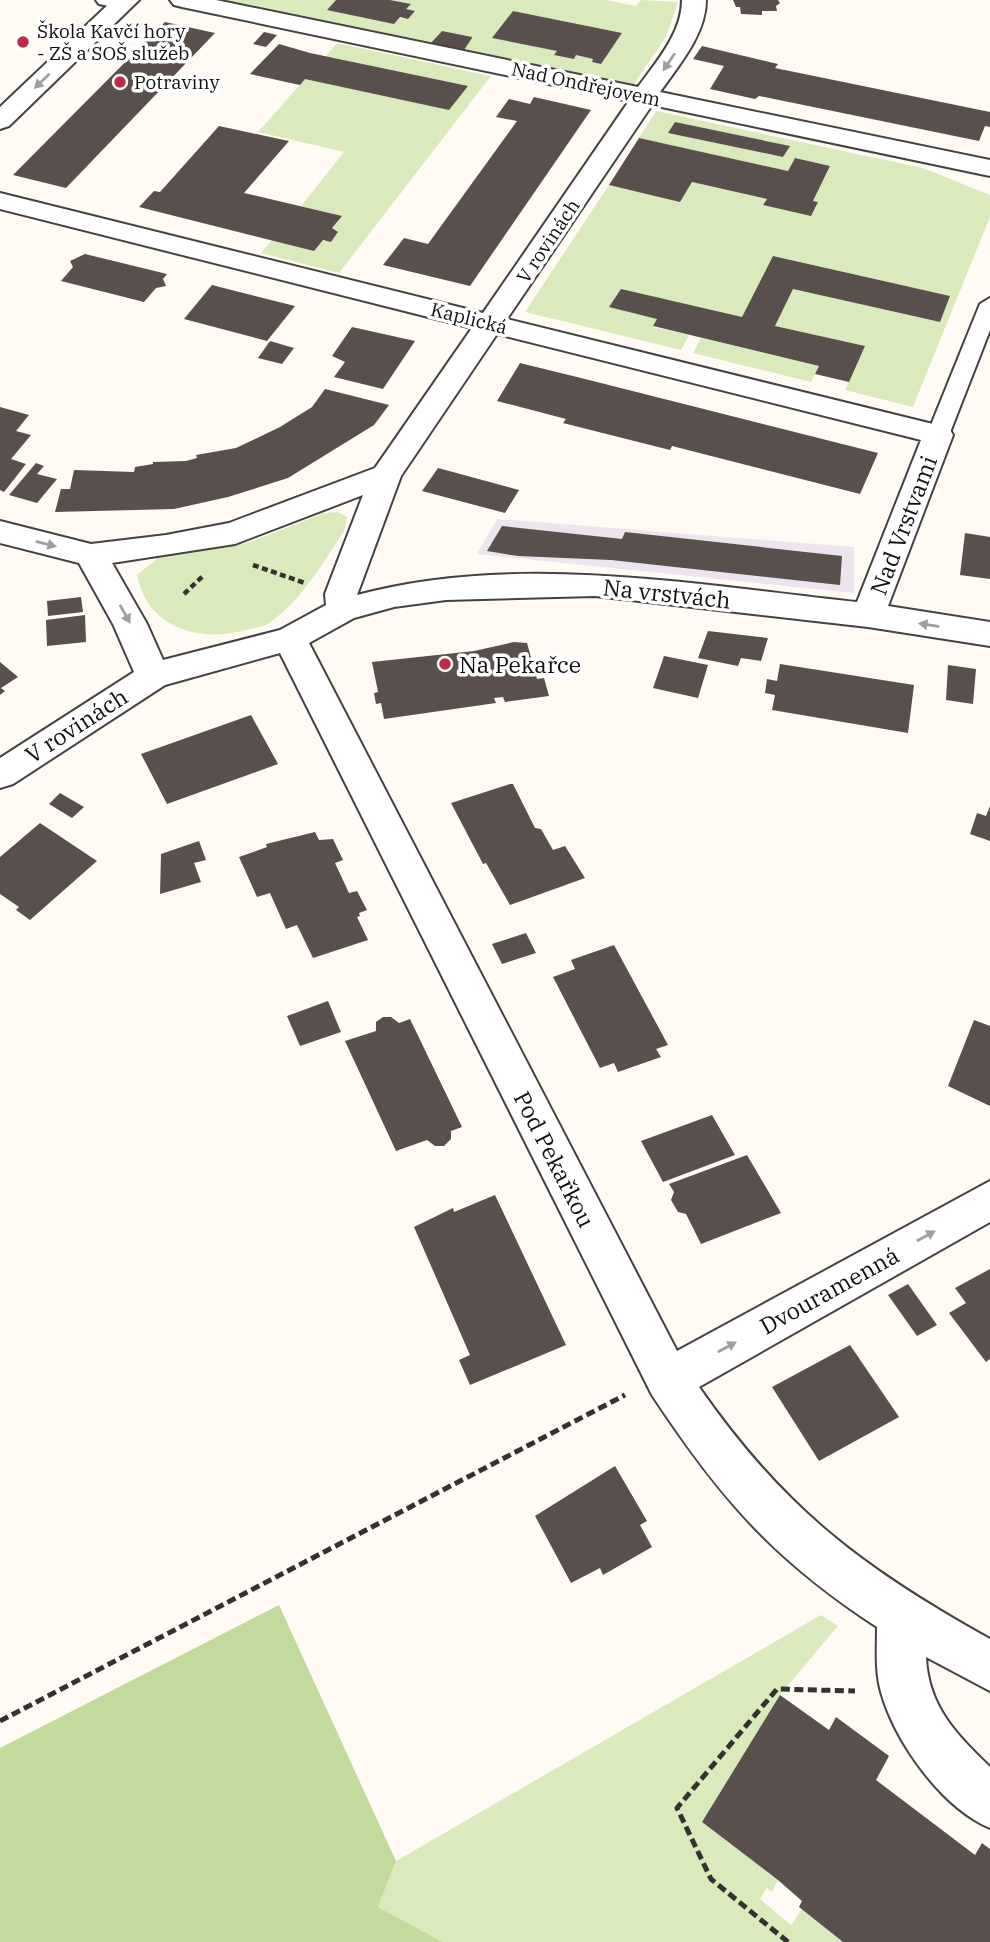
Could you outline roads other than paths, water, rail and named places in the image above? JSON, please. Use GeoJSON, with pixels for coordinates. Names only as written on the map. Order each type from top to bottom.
{"type":"FeatureCollection","features":[{"type":"Feature","properties":{"kind":"street","name":"Nad Ondřejovem"},"geometry":{"type":"LineString","coordinates":[[182,0],[990,168]]}},
{"type":"Feature","properties":{"kind":"street","name":"V rovinách"},"geometry":{"type":"LineString","coordinates":[[0,775],[153,676],[193,663],[290,639],[343,599],[386,475],[492,324],[680,45],[695,11],[694,0]]}},
{"type":"Feature","properties":{"kind":"street"},"geometry":{"type":"LineString","coordinates":[[0,121],[118,1]]}},
{"type":"Feature","properties":{"kind":"street","name":"Kaplická"},"geometry":{"type":"LineString","coordinates":[[0,201],[938,435]]}},
{"type":"Feature","properties":{"kind":"street","name":"Nad Vrstvami"},"geometry":{"type":"LineString","coordinates":[[868,615],[938,435]]}},
{"type":"Feature","properties":{"kind":"street"},"geometry":{"type":"LineString","coordinates":[[0,532],[92,555],[209,538],[276,519],[386,475]]}},
{"type":"Feature","properties":{"kind":"street","name":"V rovinách"},"geometry":{"type":"LineString","coordinates":[[92,555],[130,624],[153,676]]}},
{"type":"Feature","properties":{"kind":"street","name":"Na vrstvách"},"geometry":{"type":"LineString","coordinates":[[343,599],[446,589],[595,585],[868,615],[990,634]]}},
{"type":"Feature","properties":{"kind":"street","name":"Pod Pekařkou"},"geometry":{"type":"LineString","coordinates":[[290,639],[653,1384],[707,1438],[755,1497],[820,1559],[901,1617],[990,1667]]}},
{"type":"Feature","properties":{"kind":"street","name":"Dvouramenná"},"geometry":{"type":"LineString","coordinates":[[653,1384],[990,1200]]}},
{"type":"Feature","properties":{"kind":"street"},"geometry":{"type":"LineString","coordinates":[[901,1617],[906,1693],[933,1739],[962,1775],[990,1802]]}},
{"type":"Feature","properties":{"kind":"lane"},"geometry":{"type":"LineString","coordinates":[[938,435],[990,304]]}},
{"type":"Feature","properties":{"kind":"place","name":"Škola Kavčí hory - ZŠ a SOŠ služeb"},"geometry":{"type":"Point","coordinates":[23,42]}},
{"type":"Feature","properties":{"kind":"place","name":"Potraviny"},"geometry":{"type":"Point","coordinates":[120,82]}},
{"type":"Feature","properties":{"kind":"place","name":"Na Pekařce"},"geometry":{"type":"Point","coordinates":[445,664]}}]}
